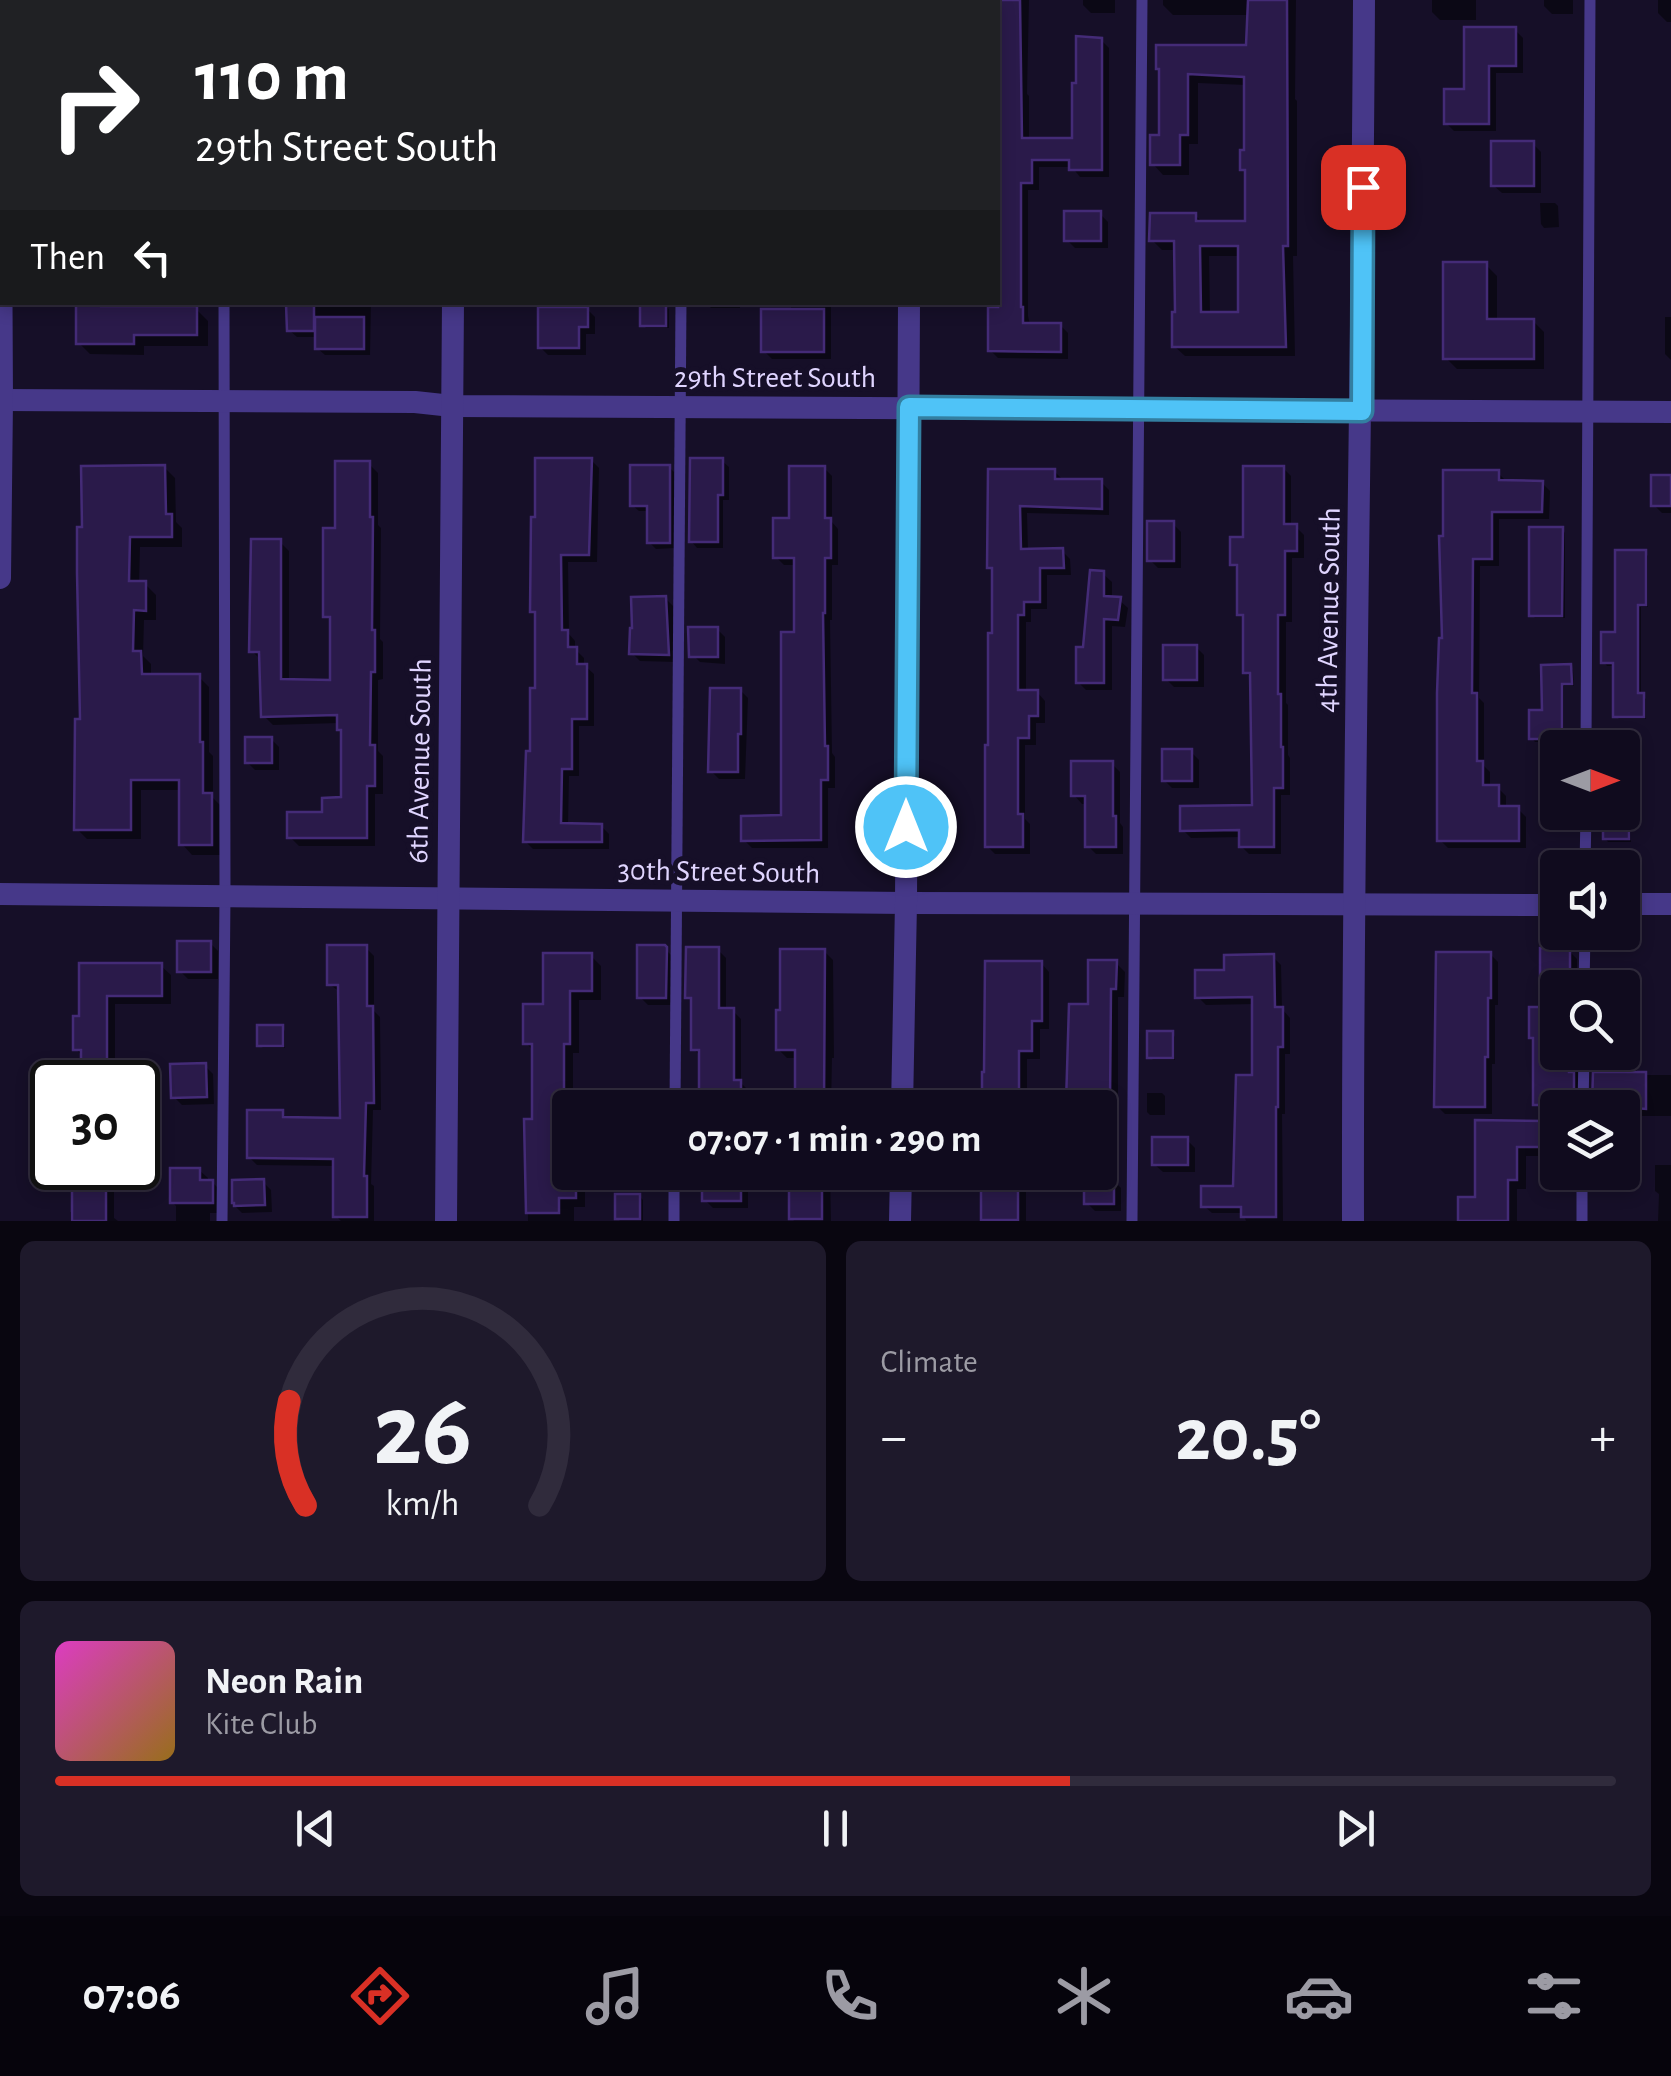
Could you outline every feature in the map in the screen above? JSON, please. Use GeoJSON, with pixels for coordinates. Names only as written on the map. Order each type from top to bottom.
{"type":"FeatureCollection","features":[{"type":"Feature","properties":{"kind":"street","name":"4th Avenue South"},"geometry":{"type":"LineString","coordinates":[[1353,1221],[1352,906],[1362,411],[1364,0]]}},
{"type":"Feature","properties":{"kind":"street"},"geometry":{"type":"LineString","coordinates":[[0,578],[1,305]]}},
{"type":"Feature","properties":{"kind":"street","name":"6th Avenue South"},"geometry":{"type":"LineString","coordinates":[[446,1221],[453,305]]}},
{"type":"Feature","properties":{"kind":"street"},"geometry":{"type":"LineString","coordinates":[[902,1090],[909,305]]}},
{"type":"Feature","properties":{"kind":"street","name":"29th Street South"},"geometry":{"type":"LineString","coordinates":[[1,400],[1671,412]]}},
{"type":"Feature","properties":{"kind":"street","name":"30th Street South"},"geometry":{"type":"LineString","coordinates":[[0,894],[1540,905]]}},
{"type":"Feature","properties":{"kind":"street"},"geometry":{"type":"LineString","coordinates":[[1640,904],[1671,904]]}},
{"type":"Feature","properties":{"kind":"street"},"geometry":{"type":"LineString","coordinates":[[900,1221],[901,1190]]}},
{"type":"Feature","properties":{"kind":"lane"},"geometry":{"type":"LineString","coordinates":[[1132,1221],[1142,0]]}},
{"type":"Feature","properties":{"kind":"lane"},"geometry":{"type":"LineString","coordinates":[[1586,730],[1590,0]]}},
{"type":"Feature","properties":{"kind":"lane"},"geometry":{"type":"LineString","coordinates":[[222,1221],[224,305]]}},
{"type":"Feature","properties":{"kind":"lane"},"geometry":{"type":"LineString","coordinates":[[674,1090],[681,305]]}},
{"type":"Feature","properties":{"kind":"lane"},"geometry":{"type":"LineString","coordinates":[[674,1190],[674,1221]]}},
{"type":"Feature","properties":{"kind":"lane"},"geometry":{"type":"LineString","coordinates":[[1582,1190],[1582,1221]]}},
{"type":"Feature","properties":{"kind":"building"},"geometry":{"type":"Polygon","coordinates":[[[1000,0],[1020,0],[1022,138],[1072,138],[1076,36],[1102,38],[1102,170],[1069,170],[1069,160],[1032,160],[1032,183],[1021,183],[1023,323],[1061,323],[1061,352],[988,351],[988,307],[998,307],[1000,0]]]}},
{"type":"Feature","properties":{"kind":"building"},"geometry":{"type":"Polygon","coordinates":[[[1248,0],[1287,0],[1288,246],[1283,246],[1286,347],[1172,347],[1174,241],[1149,241],[1150,213],[1196,213],[1196,221],[1245,221],[1245,170],[1240,170],[1240,150],[1244,150],[1244,77],[1188,74],[1188,135],[1180,135],[1180,165],[1150,165],[1150,135],[1159,135],[1156,45],[1246,45],[1248,0]],[[1200,246],[1201,312],[1238,312],[1238,246],[1200,246]]]}},
{"type":"Feature","properties":{"kind":"building"},"geometry":{"type":"Polygon","coordinates":[[[1464,27],[1516,27],[1516,66],[1489,66],[1489,124],[1444,124],[1444,89],[1464,89],[1464,27]]]}},
{"type":"Feature","properties":{"kind":"building"},"geometry":{"type":"Polygon","coordinates":[[[1491,141],[1534,141],[1534,186],[1491,186],[1491,141]]]}},
{"type":"Feature","properties":{"kind":"building"},"geometry":{"type":"Polygon","coordinates":[[[1064,211],[1101,211],[1101,241],[1064,241],[1064,211]]]}},
{"type":"Feature","properties":{"kind":"building"},"geometry":{"type":"Polygon","coordinates":[[[1443,262],[1487,262],[1487,319],[1534,319],[1534,359],[1443,359],[1443,262]]]}},
{"type":"Feature","properties":{"kind":"building"},"geometry":{"type":"Polygon","coordinates":[[[76,305],[197,306],[197,335],[134,335],[134,344],[76,344],[76,305]]]}},
{"type":"Feature","properties":{"kind":"building"},"geometry":{"type":"Polygon","coordinates":[[[286,305],[314,305],[314,331],[287,331],[286,305]]]}},
{"type":"Feature","properties":{"kind":"building"},"geometry":{"type":"Polygon","coordinates":[[[640,305],[666,305],[666,326],[640,326],[640,305]]]}},
{"type":"Feature","properties":{"kind":"building"},"geometry":{"type":"Polygon","coordinates":[[[538,307],[588,307],[588,327],[579,327],[579,348],[538,348],[538,307]]]}},
{"type":"Feature","properties":{"kind":"building"},"geometry":{"type":"Polygon","coordinates":[[[761,309],[824,309],[824,352],[761,352],[761,309]]]}},
{"type":"Feature","properties":{"kind":"building"},"geometry":{"type":"Polygon","coordinates":[[[315,317],[364,317],[364,349],[315,349],[315,317]]]}},
{"type":"Feature","properties":{"kind":"building"},"geometry":{"type":"Polygon","coordinates":[[[535,458],[592,458],[589,555],[561,555],[562,630],[568,630],[568,647],[577,647],[577,664],[587,664],[587,719],[572,719],[572,769],[562,769],[561,823],[602,824],[602,842],[523,842],[530,688],[535,688],[535,612],[530,612],[535,458]]]}},
{"type":"Feature","properties":{"kind":"building"},"geometry":{"type":"Polygon","coordinates":[[[690,458],[723,458],[718,542],[689,542],[690,458]]]}},
{"type":"Feature","properties":{"kind":"building"},"geometry":{"type":"Polygon","coordinates":[[[335,461],[370,461],[375,672],[371,672],[370,745],[375,745],[375,786],[367,786],[367,838],[287,838],[287,812],[322,812],[322,798],[341,797],[341,730],[337,730],[337,715],[261,717],[259,652],[249,652],[251,539],[281,539],[281,679],[330,680],[330,617],[323,617],[323,528],[335,528],[335,461]]]}},
{"type":"Feature","properties":{"kind":"building"},"geometry":{"type":"Polygon","coordinates":[[[165,465],[166,514],[172,514],[172,537],[130,537],[129,581],[146,581],[146,611],[134,610],[133,651],[141,651],[142,674],[200,674],[203,793],[212,793],[212,845],[179,845],[179,780],[131,780],[131,830],[74,830],[75,719],[80,719],[77,527],[82,527],[81,466],[165,465]]]}},
{"type":"Feature","properties":{"kind":"building"},"geometry":{"type":"Polygon","coordinates":[[[630,465],[670,465],[670,543],[647,543],[647,506],[630,506],[630,465]]]}},
{"type":"Feature","properties":{"kind":"building"},"geometry":{"type":"Polygon","coordinates":[[[789,466],[825,466],[825,518],[831,518],[831,558],[825,558],[823,613],[828,780],[821,780],[821,840],[741,841],[741,816],[781,815],[781,632],[794,632],[794,558],[773,558],[773,518],[789,518],[789,466]]]}},
{"type":"Feature","properties":{"kind":"building"},"geometry":{"type":"Polygon","coordinates":[[[1243,466],[1284,466],[1284,524],[1297,524],[1297,551],[1285,551],[1285,615],[1278,615],[1283,788],[1274,788],[1274,847],[1239,847],[1239,830],[1180,831],[1180,806],[1252,805],[1250,673],[1243,673],[1243,615],[1237,615],[1237,565],[1230,565],[1230,537],[1243,537],[1243,466]]]}},
{"type":"Feature","properties":{"kind":"building"},"geometry":{"type":"Polygon","coordinates":[[[988,469],[1055,469],[1055,479],[1102,479],[1102,509],[1020,506],[1021,549],[1063,548],[1064,568],[1040,568],[1040,602],[1024,602],[1024,615],[1018,615],[1018,690],[1038,690],[1038,716],[1029,716],[1029,738],[1018,738],[1018,814],[1023,814],[1023,847],[985,847],[988,633],[992,633],[992,568],[987,568],[988,469]]]}},
{"type":"Feature","properties":{"kind":"building"},"geometry":{"type":"Polygon","coordinates":[[[1443,470],[1499,470],[1499,480],[1543,481],[1542,512],[1492,512],[1492,559],[1473,559],[1472,693],[1477,693],[1477,761],[1483,761],[1483,785],[1499,785],[1499,806],[1519,806],[1519,841],[1437,841],[1443,470]]]}},
{"type":"Feature","properties":{"kind":"building"},"geometry":{"type":"Polygon","coordinates":[[[1651,475],[1671,475],[1671,506],[1651,506],[1651,475]]]}},
{"type":"Feature","properties":{"kind":"building"},"geometry":{"type":"Polygon","coordinates":[[[1147,521],[1174,521],[1174,561],[1147,561],[1147,521]]]}},
{"type":"Feature","properties":{"kind":"building"},"geometry":{"type":"Polygon","coordinates":[[[1529,527],[1563,527],[1562,616],[1529,616],[1529,527]]]}},
{"type":"Feature","properties":{"kind":"building"},"geometry":{"type":"Polygon","coordinates":[[[1615,550],[1646,550],[1646,605],[1638,605],[1638,693],[1644,693],[1644,717],[1613,717],[1613,663],[1601,663],[1601,632],[1615,632],[1615,550]]]}},
{"type":"Feature","properties":{"kind":"building"},"geometry":{"type":"Polygon","coordinates":[[[1090,570],[1104,571],[1104,596],[1121,597],[1118,620],[1104,619],[1104,683],[1076,683],[1076,647],[1083,647],[1090,570]]]}},
{"type":"Feature","properties":{"kind":"building"},"geometry":{"type":"Polygon","coordinates":[[[666,596],[669,655],[629,654],[631,597],[666,596]]]}},
{"type":"Feature","properties":{"kind":"building"},"geometry":{"type":"Polygon","coordinates":[[[688,627],[718,627],[718,657],[689,657],[688,627]]]}},
{"type":"Feature","properties":{"kind":"building"},"geometry":{"type":"Polygon","coordinates":[[[1163,645],[1197,645],[1197,680],[1163,680],[1163,645]]]}},
{"type":"Feature","properties":{"kind":"building"},"geometry":{"type":"Polygon","coordinates":[[[1571,664],[1572,684],[1562,684],[1562,730],[1540,730],[1540,739],[1529,739],[1529,710],[1542,710],[1541,665],[1571,664]]]}},
{"type":"Feature","properties":{"kind":"building"},"geometry":{"type":"Polygon","coordinates":[[[710,688],[741,688],[738,772],[708,772],[710,688]]]}},
{"type":"Feature","properties":{"kind":"building"},"geometry":{"type":"Polygon","coordinates":[[[245,737],[272,737],[272,763],[245,763],[245,737]]]}},
{"type":"Feature","properties":{"kind":"building"},"geometry":{"type":"Polygon","coordinates":[[[1162,749],[1192,749],[1192,781],[1162,781],[1162,749]]]}},
{"type":"Feature","properties":{"kind":"building"},"geometry":{"type":"Polygon","coordinates":[[[1071,761],[1113,761],[1116,847],[1085,847],[1085,796],[1071,796],[1071,761]]]}},
{"type":"Feature","properties":{"kind":"building"},"geometry":{"type":"Polygon","coordinates":[[[1603,830],[1629,830],[1629,839],[1603,839],[1603,830]]]}},
{"type":"Feature","properties":{"kind":"building"},"geometry":{"type":"Polygon","coordinates":[[[177,941],[211,941],[211,972],[177,972],[177,941]]]}},
{"type":"Feature","properties":{"kind":"building"},"geometry":{"type":"Polygon","coordinates":[[[327,945],[367,945],[367,1006],[373,1006],[374,1103],[366,1103],[367,1217],[333,1217],[333,1159],[247,1158],[247,1110],[283,1110],[283,1117],[340,1118],[338,985],[327,985],[327,945]]]}},
{"type":"Feature","properties":{"kind":"building"},"geometry":{"type":"Polygon","coordinates":[[[637,945],[667,947],[666,998],[637,998],[637,945]]]}},
{"type":"Feature","properties":{"kind":"building"},"geometry":{"type":"Polygon","coordinates":[[[686,947],[719,947],[719,1008],[734,1008],[734,1080],[741,1080],[741,1090],[699,1090],[699,1050],[691,1050],[691,998],[685,998],[686,947]]]}},
{"type":"Feature","properties":{"kind":"building"},"geometry":{"type":"Polygon","coordinates":[[[780,949],[825,949],[824,1090],[795,1090],[795,1050],[776,1050],[776,1010],[780,1010],[780,949]]]}},
{"type":"Feature","properties":{"kind":"building"},"geometry":{"type":"Polygon","coordinates":[[[1540,950],[1570,950],[1570,970],[1540,970],[1540,950]]]}},
{"type":"Feature","properties":{"kind":"building"},"geometry":{"type":"Polygon","coordinates":[[[1436,952],[1491,952],[1485,1107],[1434,1107],[1436,952]]]}},
{"type":"Feature","properties":{"kind":"building"},"geometry":{"type":"Polygon","coordinates":[[[543,953],[592,953],[592,991],[570,991],[570,1044],[564,1044],[564,1090],[552,1090],[552,1190],[576,1190],[576,1198],[559,1198],[559,1213],[526,1213],[524,1119],[532,1119],[532,1044],[523,1044],[523,1004],[543,1004],[543,953]]]}},
{"type":"Feature","properties":{"kind":"building"},"geometry":{"type":"Polygon","coordinates":[[[1274,954],[1275,1007],[1283,1007],[1276,1107],[1276,1217],[1241,1217],[1241,1207],[1201,1207],[1201,1186],[1233,1186],[1236,1075],[1252,1075],[1252,997],[1195,998],[1195,970],[1224,970],[1224,955],[1274,954]]]}},
{"type":"Feature","properties":{"kind":"building"},"geometry":{"type":"Polygon","coordinates":[[[1088,960],[1117,960],[1116,989],[1111,989],[1110,1090],[1066,1090],[1069,1004],[1088,1004],[1088,960]]]}},
{"type":"Feature","properties":{"kind":"building"},"geometry":{"type":"Polygon","coordinates":[[[985,961],[1042,961],[1042,1021],[1032,1021],[1032,1051],[1019,1051],[1019,1090],[982,1090],[985,961]]]}},
{"type":"Feature","properties":{"kind":"building"},"geometry":{"type":"Polygon","coordinates":[[[79,963],[162,963],[162,996],[107,996],[107,1060],[81,1060],[81,1050],[73,1050],[73,1016],[79,1016],[79,963]]]}},
{"type":"Feature","properties":{"kind":"building"},"geometry":{"type":"Polygon","coordinates":[[[1529,1007],[1540,1007],[1540,1070],[1574,1072],[1574,1090],[1540,1090],[1540,1105],[1533,1105],[1533,1038],[1529,1038],[1529,1007]]]}},
{"type":"Feature","properties":{"kind":"building"},"geometry":{"type":"Polygon","coordinates":[[[257,1025],[283,1025],[283,1046],[257,1046],[257,1025]]]}},
{"type":"Feature","properties":{"kind":"building"},"geometry":{"type":"Polygon","coordinates":[[[1147,1031],[1173,1031],[1173,1058],[1147,1058],[1147,1031]]]}},
{"type":"Feature","properties":{"kind":"building"},"geometry":{"type":"Polygon","coordinates":[[[206,1063],[207,1097],[171,1098],[170,1064],[206,1063]]]}},
{"type":"Feature","properties":{"kind":"building"},"geometry":{"type":"Polygon","coordinates":[[[1593,1072],[1646,1072],[1646,1109],[1640,1109],[1640,1090],[1592,1090],[1593,1072]]]}},
{"type":"Feature","properties":{"kind":"building"},"geometry":{"type":"Polygon","coordinates":[[[1475,1120],[1540,1121],[1540,1147],[1517,1147],[1517,1180],[1508,1180],[1508,1221],[1458,1221],[1458,1197],[1475,1197],[1475,1120]]]}},
{"type":"Feature","properties":{"kind":"building"},"geometry":{"type":"Polygon","coordinates":[[[1152,1137],[1188,1137],[1188,1165],[1152,1165],[1152,1137]]]}},
{"type":"Feature","properties":{"kind":"building"},"geometry":{"type":"Polygon","coordinates":[[[170,1168],[200,1168],[200,1180],[213,1180],[213,1203],[170,1203],[170,1168]]]}},
{"type":"Feature","properties":{"kind":"building"},"geometry":{"type":"Polygon","coordinates":[[[264,1179],[265,1205],[234,1206],[232,1180],[264,1179]]]}},
{"type":"Feature","properties":{"kind":"building"},"geometry":{"type":"Polygon","coordinates":[[[72,1190],[106,1190],[106,1221],[72,1221],[72,1190]]]}},
{"type":"Feature","properties":{"kind":"building"},"geometry":{"type":"Polygon","coordinates":[[[702,1190],[741,1190],[741,1201],[702,1201],[702,1190]]]}},
{"type":"Feature","properties":{"kind":"building"},"geometry":{"type":"Polygon","coordinates":[[[789,1190],[822,1190],[822,1219],[789,1219],[789,1190]]]}},
{"type":"Feature","properties":{"kind":"building"},"geometry":{"type":"Polygon","coordinates":[[[981,1190],[1018,1190],[1018,1220],[981,1220],[981,1190]]]}},
{"type":"Feature","properties":{"kind":"building"},"geometry":{"type":"Polygon","coordinates":[[[1084,1190],[1114,1190],[1114,1204],[1084,1204],[1084,1190]]]}},
{"type":"Feature","properties":{"kind":"building"},"geometry":{"type":"Polygon","coordinates":[[[615,1194],[640,1194],[640,1219],[615,1219],[615,1194]]]}},
{"type":"Feature","properties":{"kind":"route"},"geometry":{"type":"LineString","coordinates":[[906,827],[909,407],[1362,411],[1363,187]]}}]}
